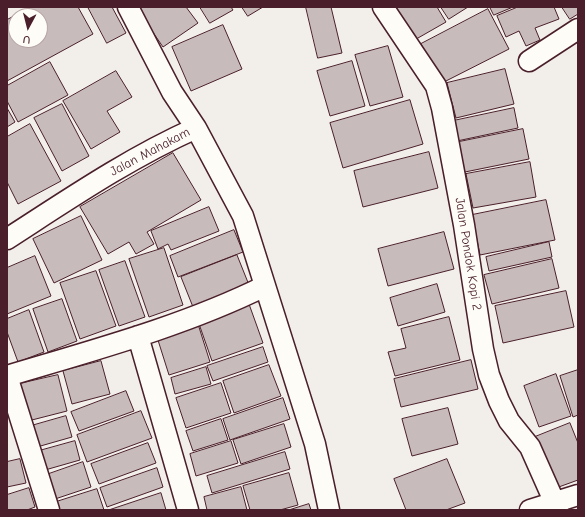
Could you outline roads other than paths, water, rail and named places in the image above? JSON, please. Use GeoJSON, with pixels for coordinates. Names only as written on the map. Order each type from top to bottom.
{"type":"FeatureCollection","features":[{"type":"Feature","properties":{"kind":"street","name":"Jalan Mahakam"},"geometry":{"type":"LineString","coordinates":[[7,239],[111,172],[159,145],[196,128],[172,92],[128,7]]}},
{"type":"Feature","properties":{"kind":"street","name":"Jalan Pondok Kopi 2"},"geometry":{"type":"LineString","coordinates":[[383,7],[436,86],[442,108],[464,225],[483,349],[489,375],[498,401],[509,421],[530,447],[556,506]]}},
{"type":"Feature","properties":{"kind":"street"},"geometry":{"type":"LineString","coordinates":[[529,61],[578,29]]}},
{"type":"Feature","properties":{"kind":"street"},"geometry":{"type":"LineString","coordinates":[[196,128],[243,216],[315,444],[329,510]]}},
{"type":"Feature","properties":{"kind":"street"},"geometry":{"type":"LineString","coordinates":[[49,510],[7,376],[138,336],[238,299],[265,286]]}},
{"type":"Feature","properties":{"kind":"street"},"geometry":{"type":"LineString","coordinates":[[138,336],[188,510]]}},
{"type":"Feature","properties":{"kind":"street"},"geometry":{"type":"LineString","coordinates":[[530,510],[556,506],[578,495]]}}]}
